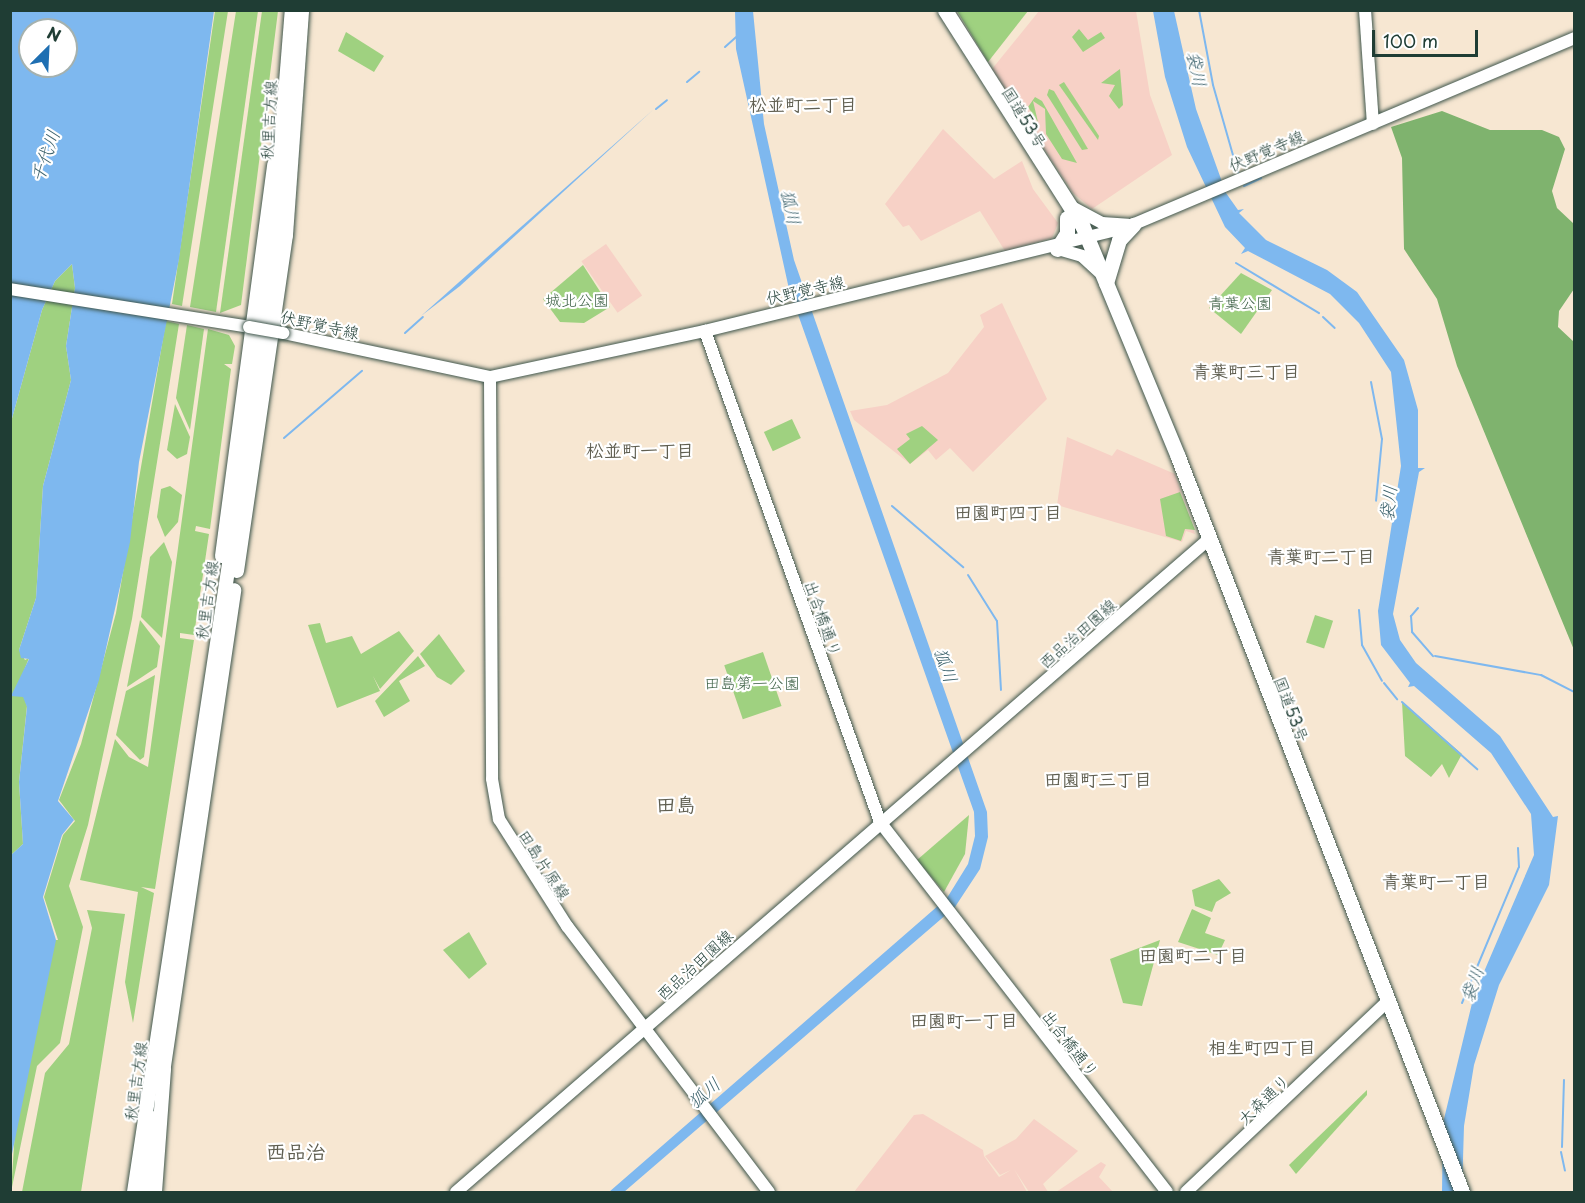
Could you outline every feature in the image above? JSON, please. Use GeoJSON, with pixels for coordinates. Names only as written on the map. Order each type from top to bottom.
{"type":"FeatureCollection","features":[{"type":"Feature","properties":{"kind":"highway","name":"国道53号"},"geometry":{"type":"LineString","coordinates":[[935,10],[1088,239],[1208,540],[1440,1142],[1462,1192]]}},
{"type":"Feature","properties":{"kind":"highway","name":"国道53号"},"geometry":{"type":"LineString","coordinates":[[945,10],[1069,212]]}},
{"type":"Feature","properties":{"kind":"highway"},"geometry":{"type":"LineString","coordinates":[[1057,249],[1067,233],[1069,212]]}},
{"type":"Feature","properties":{"kind":"highway"},"geometry":{"type":"LineString","coordinates":[[1107,283],[1119,240],[1133,225]]}},
{"type":"Feature","properties":{"kind":"main road","name":"秋里吉方線"},"geometry":{"type":"LineString","coordinates":[[145,1192],[286,235],[295,38],[292,10]]}},
{"type":"Feature","properties":{"kind":"main road","name":"秋里吉方線"},"geometry":{"type":"LineString","coordinates":[[135,1192],[268,306],[295,38],[302,10]]}},
{"type":"Feature","properties":{"kind":"main road"},"geometry":{"type":"LineString","coordinates":[[1365,10],[1373,124]]}},
{"type":"Feature","properties":{"kind":"main road"},"geometry":{"type":"LineString","coordinates":[[221,612],[223,537],[249,327],[295,38]]}},
{"type":"Feature","properties":{"kind":"main road"},"geometry":{"type":"LineString","coordinates":[[234,588],[250,534],[291,335],[300,175],[295,38]]}},
{"type":"Feature","properties":{"kind":"main road","name":"伏野覚寺線"},"geometry":{"type":"LineString","coordinates":[[10,289],[249,327],[490,376],[705,331],[794,307],[1057,249],[1133,225],[1575,38]]}},
{"type":"Feature","properties":{"kind":"main road"},"geometry":{"type":"LineString","coordinates":[[1069,212],[1102,223],[1133,225]]}},
{"type":"Feature","properties":{"kind":"main road"},"geometry":{"type":"LineString","coordinates":[[1057,249],[1085,258],[1107,283]]}},
{"type":"Feature","properties":{"kind":"main road","name":"出合橋通り"},"geometry":{"type":"LineString","coordinates":[[705,331],[880,822],[949,914],[1167,1192]]}},
{"type":"Feature","properties":{"kind":"main road","name":"田島片原線"},"geometry":{"type":"LineString","coordinates":[[490,376],[492,779],[499,819],[518,856],[769,1192]]}},
{"type":"Feature","properties":{"kind":"main road","name":"西品治田園線"},"geometry":{"type":"LineString","coordinates":[[456,1192],[646,1029],[880,822],[968,751],[1208,540]]}},
{"type":"Feature","properties":{"kind":"main road","name":"大森通り"},"geometry":{"type":"LineString","coordinates":[[1186,1192],[1386,1002]]}},
{"type":"Feature","properties":{"kind":"main road"},"geometry":{"type":"LineString","coordinates":[[126,1192],[159,1037]]}},
{"type":"Feature","properties":{"kind":"main road"},"geometry":{"type":"LineString","coordinates":[[155,1192],[164,1068]]}},
{"type":"Feature","properties":{"kind":"shaded area"},"geometry":{"type":"Polygon","coordinates":[[[1039,11],[1136,11],[1150,95],[1172,155],[1092,209],[1073,193],[992,69],[1039,11]]]}},
{"type":"Feature","properties":{"kind":"shaded area"},"geometry":{"type":"Polygon","coordinates":[[[943,129],[994,179],[1022,161],[1033,189],[1058,223],[1052,238],[1005,251],[980,211],[921,241],[909,225],[903,227],[885,204],[943,129]]]}},
{"type":"Feature","properties":{"kind":"shaded area"},"geometry":{"type":"Polygon","coordinates":[[[606,244],[642,296],[618,313],[581,261],[606,244]]]}},
{"type":"Feature","properties":{"kind":"shaded area"},"geometry":{"type":"Polygon","coordinates":[[[1002,303],[1047,399],[973,472],[950,448],[936,460],[928,450],[910,464],[854,420],[850,411],[887,405],[948,373],[984,327],[980,315],[1002,303]]]}},
{"type":"Feature","properties":{"kind":"shaded area"},"geometry":{"type":"Polygon","coordinates":[[[1067,437],[1112,456],[1117,449],[1175,474],[1195,534],[1186,531],[1182,542],[1057,505],[1067,437]]]}},
{"type":"Feature","properties":{"kind":"shaded area"},"geometry":{"type":"Polygon","coordinates":[[[923,1114],[983,1150],[984,1156],[999,1177],[1011,1170],[1000,1175],[985,1156],[1016,1139],[1034,1119],[1078,1151],[1043,1184],[1048,1192],[1029,1192],[1014,1169],[1027,1192],[854,1192],[914,1115],[923,1114]]]}},
{"type":"Feature","properties":{"kind":"shaded area"},"geometry":{"type":"Polygon","coordinates":[[[1101,1162],[1106,1165],[1099,1177],[1113,1192],[1056,1192],[1101,1162]]]}},
{"type":"Feature","properties":{"kind":"green space"},"geometry":{"type":"Polygon","coordinates":[[[215,11],[228,11],[182,306],[172,304],[215,11]]]}},
{"type":"Feature","properties":{"kind":"green space"},"geometry":{"type":"Polygon","coordinates":[[[236,11],[258,11],[216,312],[190,307],[236,11]]]}},
{"type":"Feature","properties":{"kind":"green space"},"geometry":{"type":"Polygon","coordinates":[[[262,11],[278,11],[241,305],[220,313],[262,11]]]}},
{"type":"Feature","properties":{"kind":"green space"},"geometry":{"type":"Polygon","coordinates":[[[957,11],[1028,11],[988,62],[957,11]]]}},
{"type":"Feature","properties":{"kind":"green space"},"geometry":{"type":"Polygon","coordinates":[[[1079,29],[1088,40],[1101,32],[1105,38],[1083,52],[1072,37],[1079,29]]]}},
{"type":"Feature","properties":{"kind":"green space"},"geometry":{"type":"Polygon","coordinates":[[[346,32],[384,56],[374,72],[338,51],[346,32]]]}},
{"type":"Feature","properties":{"kind":"green space"},"geometry":{"type":"Polygon","coordinates":[[[1120,69],[1123,105],[1119,109],[1109,96],[1115,85],[1101,83],[1120,69]]]}},
{"type":"Feature","properties":{"kind":"green space"},"geometry":{"type":"Polygon","coordinates":[[[1064,82],[1099,136],[1098,140],[1059,85],[1064,82]]]}},
{"type":"Feature","properties":{"kind":"green space"},"geometry":{"type":"Polygon","coordinates":[[[1049,89],[1054,91],[1088,149],[1082,150],[1047,95],[1049,89]]]}},
{"type":"Feature","properties":{"kind":"green space"},"geometry":{"type":"Polygon","coordinates":[[[1035,97],[1042,101],[1077,163],[1062,159],[1046,134],[1045,109],[1033,101],[1038,122],[1028,107],[1035,97]]]}},
{"type":"Feature","properties":{"kind":"green space"},"geometry":{"type":"Polygon","coordinates":[[[1442,111],[1490,130],[1542,130],[1559,137],[1565,149],[1552,191],[1557,208],[1574,224],[1574,289],[1559,311],[1558,327],[1574,342],[1574,650],[1457,366],[1437,299],[1404,249],[1402,158],[1391,127],[1442,111]]]}},
{"type":"Feature","properties":{"kind":"green space"},"geometry":{"type":"Polygon","coordinates":[[[72,264],[75,288],[66,346],[71,380],[43,486],[36,598],[19,650],[25,660],[29,658],[19,683],[27,706],[19,782],[23,844],[10,856],[11,422],[42,310],[55,281],[72,264]]]}},
{"type":"Feature","properties":{"kind":"green space","name":"城北公園"},"geometry":{"type":"Polygon","coordinates":[[[583,265],[610,307],[584,323],[560,322],[543,299],[583,265]]]}},
{"type":"Feature","properties":{"kind":"green space","name":"青葉公園"},"geometry":{"type":"Polygon","coordinates":[[[1241,273],[1272,290],[1241,334],[1209,308],[1241,273]]]}},
{"type":"Feature","properties":{"kind":"green space"},"geometry":{"type":"Polygon","coordinates":[[[166,321],[179,324],[132,619],[88,825],[69,886],[83,927],[60,1043],[37,1066],[11,1192],[15,1131],[53,940],[58,940],[44,897],[63,835],[75,821],[59,800],[81,744],[116,613],[166,321]]]}},
{"type":"Feature","properties":{"kind":"green space"},"geometry":{"type":"Polygon","coordinates":[[[187,325],[204,329],[190,430],[176,398],[187,325]]]}},
{"type":"Feature","properties":{"kind":"green space"},"geometry":{"type":"Polygon","coordinates":[[[208,329],[229,335],[235,346],[232,364],[224,364],[231,369],[210,529],[196,526],[195,531],[209,534],[194,635],[180,633],[180,638],[194,640],[155,889],[141,887],[154,893],[133,1023],[125,982],[138,892],[80,880],[115,739],[129,757],[148,767],[208,329]]]}},
{"type":"Feature","properties":{"kind":"green space"},"geometry":{"type":"Polygon","coordinates":[[[175,404],[190,437],[187,454],[177,459],[167,450],[175,404]]]}},
{"type":"Feature","properties":{"kind":"green space"},"geometry":{"type":"Polygon","coordinates":[[[792,419],[801,438],[773,451],[764,432],[792,419]]]}},
{"type":"Feature","properties":{"kind":"green space"},"geometry":{"type":"Polygon","coordinates":[[[922,426],[938,440],[910,464],[897,449],[910,439],[906,434],[922,426]]]}},
{"type":"Feature","properties":{"kind":"green space"},"geometry":{"type":"Polygon","coordinates":[[[170,486],[182,495],[178,522],[165,537],[157,517],[161,489],[170,486]]]}},
{"type":"Feature","properties":{"kind":"green space"},"geometry":{"type":"Polygon","coordinates":[[[1180,492],[1195,530],[1185,529],[1181,541],[1166,536],[1160,499],[1180,492]]]}},
{"type":"Feature","properties":{"kind":"green space"},"geometry":{"type":"Polygon","coordinates":[[[164,542],[172,562],[162,638],[141,617],[150,557],[164,542]]]}},
{"type":"Feature","properties":{"kind":"green space"},"geometry":{"type":"Polygon","coordinates":[[[1315,615],[1333,621],[1324,648],[1306,643],[1315,615]]]}},
{"type":"Feature","properties":{"kind":"green space"},"geometry":{"type":"Polygon","coordinates":[[[140,620],[160,646],[157,667],[127,687],[140,620]]]}},
{"type":"Feature","properties":{"kind":"green space"},"geometry":{"type":"Polygon","coordinates":[[[320,623],[326,643],[352,636],[361,654],[399,631],[414,651],[380,689],[373,676],[380,691],[337,708],[308,625],[320,623]]]}},
{"type":"Feature","properties":{"kind":"green space"},"geometry":{"type":"Polygon","coordinates":[[[439,634],[465,671],[451,685],[437,677],[420,654],[439,634]]]}},
{"type":"Feature","properties":{"kind":"green space","name":"田島第一公園"},"geometry":{"type":"Polygon","coordinates":[[[763,652],[782,706],[743,719],[724,665],[763,652]]]}},
{"type":"Feature","properties":{"kind":"green space"},"geometry":{"type":"Polygon","coordinates":[[[418,656],[425,666],[399,681],[410,701],[384,717],[375,701],[418,656]]]}},
{"type":"Feature","properties":{"kind":"green space"},"geometry":{"type":"Polygon","coordinates":[[[155,675],[144,757],[140,760],[116,735],[126,691],[155,675]]]}},
{"type":"Feature","properties":{"kind":"green space"},"geometry":{"type":"Polygon","coordinates":[[[1402,702],[1462,754],[1449,778],[1442,764],[1431,777],[1405,756],[1402,702]]]}},
{"type":"Feature","properties":{"kind":"green space"},"geometry":{"type":"Polygon","coordinates":[[[969,815],[965,854],[944,892],[917,860],[969,815]]]}},
{"type":"Feature","properties":{"kind":"green space"},"geometry":{"type":"Polygon","coordinates":[[[1219,879],[1231,893],[1216,902],[1212,912],[1195,906],[1192,890],[1219,879]]]}},
{"type":"Feature","properties":{"kind":"green space"},"geometry":{"type":"Polygon","coordinates":[[[1192,909],[1211,918],[1205,933],[1225,940],[1218,955],[1178,942],[1192,909]]]}},
{"type":"Feature","properties":{"kind":"green space"},"geometry":{"type":"Polygon","coordinates":[[[87,910],[125,914],[81,1192],[22,1192],[45,1073],[69,1044],[92,928],[87,910]]]}},
{"type":"Feature","properties":{"kind":"green space"},"geometry":{"type":"Polygon","coordinates":[[[469,932],[487,964],[469,979],[443,950],[469,932]]]}},
{"type":"Feature","properties":{"kind":"green space"},"geometry":{"type":"Polygon","coordinates":[[[1160,940],[1142,1006],[1123,1003],[1110,959],[1160,940]]]}},
{"type":"Feature","properties":{"kind":"green space"},"geometry":{"type":"Polygon","coordinates":[[[1367,1090],[1367,1095],[1296,1174],[1289,1165],[1367,1090]]]}},
{"type":"Feature","properties":{"kind":"water","name":"千代川"},"geometry":{"type":"Polygon","coordinates":[[[12,11],[214,11],[179,259],[139,462],[130,542],[99,680],[58,801],[74,820],[62,835],[43,897],[56,940],[11,1159],[10,856],[23,844],[19,782],[27,707],[23,697],[11,696],[29,659],[21,658],[19,650],[36,598],[43,486],[71,380],[66,346],[75,288],[72,264],[55,281],[42,310],[11,422],[12,11]]]}},
{"type":"Feature","properties":{"kind":"water"},"geometry":{"type":"Polygon","coordinates":[[[735,11],[753,11],[764,124],[794,260],[987,812],[988,837],[980,869],[955,907],[624,1192],[609,1192],[947,898],[968,864],[975,836],[974,812],[789,289],[736,49],[735,11]]]}},
{"type":"Feature","properties":{"kind":"water"},"geometry":{"type":"Polygon","coordinates":[[[1153,11],[1174,11],[1196,109],[1226,193],[1238,210],[1244,209],[1239,213],[1266,240],[1327,270],[1357,292],[1404,360],[1418,410],[1418,468],[1425,468],[1419,472],[1393,614],[1400,640],[1416,663],[1500,736],[1553,817],[1558,816],[1549,885],[1499,985],[1474,1065],[1464,1126],[1462,1192],[1442,1192],[1443,1123],[1474,995],[1534,855],[1531,814],[1491,753],[1414,686],[1408,687],[1410,683],[1381,645],[1378,611],[1401,466],[1391,372],[1359,323],[1330,294],[1248,251],[1241,254],[1245,248],[1225,227],[1187,147],[1165,77],[1153,11]]]}},
{"type":"Feature","properties":{"kind":"water"},"geometry":{"type":"Polygon","coordinates":[[[654,109],[460,286],[421,316],[495,250],[654,109]]]}},
{"type":"Feature","properties":{"kind":"waterway","name":"袋川"},"geometry":{"type":"LineString","coordinates":[[1199,10],[1213,85],[1238,173]]}},
{"type":"Feature","properties":{"kind":"waterway"},"geometry":{"type":"LineString","coordinates":[[725,47],[736,37]]}},
{"type":"Feature","properties":{"kind":"waterway"},"geometry":{"type":"LineString","coordinates":[[687,82],[699,72]]}},
{"type":"Feature","properties":{"kind":"waterway"},"geometry":{"type":"LineString","coordinates":[[656,109],[667,100]]}},
{"type":"Feature","properties":{"kind":"waterway"},"geometry":{"type":"LineString","coordinates":[[1244,186],[1261,178]]}},
{"type":"Feature","properties":{"kind":"waterway"},"geometry":{"type":"LineString","coordinates":[[1236,263],[1319,313]]}},
{"type":"Feature","properties":{"kind":"waterway"},"geometry":{"type":"LineString","coordinates":[[405,333],[423,317]]}},
{"type":"Feature","properties":{"kind":"waterway"},"geometry":{"type":"LineString","coordinates":[[1323,317],[1335,328]]}},
{"type":"Feature","properties":{"kind":"waterway"},"geometry":{"type":"LineString","coordinates":[[284,438],[362,371]]}},
{"type":"Feature","properties":{"kind":"waterway","name":"袋川"},"geometry":{"type":"LineString","coordinates":[[1371,382],[1382,439],[1376,501]]}},
{"type":"Feature","properties":{"kind":"waterway"},"geometry":{"type":"LineString","coordinates":[[892,506],[963,567]]}},
{"type":"Feature","properties":{"kind":"waterway"},"geometry":{"type":"LineString","coordinates":[[968,575],[997,621],[1001,690]]}},
{"type":"Feature","properties":{"kind":"waterway"},"geometry":{"type":"LineString","coordinates":[[1418,608],[1411,616],[1412,632],[1433,656]]}},
{"type":"Feature","properties":{"kind":"waterway"},"geometry":{"type":"LineString","coordinates":[[1359,610],[1362,645],[1382,681]]}},
{"type":"Feature","properties":{"kind":"waterway"},"geometry":{"type":"LineString","coordinates":[[1435,656],[1541,675],[1574,692]]}},
{"type":"Feature","properties":{"kind":"waterway"},"geometry":{"type":"LineString","coordinates":[[1384,683],[1397,699]]}},
{"type":"Feature","properties":{"kind":"waterway"},"geometry":{"type":"LineString","coordinates":[[1402,702],[1477,769]]}},
{"type":"Feature","properties":{"kind":"waterway","name":"袋川"},"geometry":{"type":"LineString","coordinates":[[1462,1003],[1519,867],[1518,848]]}},
{"type":"Feature","properties":{"kind":"waterway"},"geometry":{"type":"LineString","coordinates":[[1562,1147],[1564,1080]]}},
{"type":"Feature","properties":{"kind":"waterway"},"geometry":{"type":"LineString","coordinates":[[1561,1152],[1565,1171]]}},
{"type":"Feature","properties":{"kind":"district","name":"松並町二丁目"},"geometry":{"type":"Point","coordinates":[803,104]}},
{"type":"Feature","properties":{"kind":"district","name":"青葉町三丁目"},"geometry":{"type":"Point","coordinates":[1246,371]}},
{"type":"Feature","properties":{"kind":"district","name":"松並町一丁目"},"geometry":{"type":"Point","coordinates":[640,450]}},
{"type":"Feature","properties":{"kind":"district","name":"田園町四丁目"},"geometry":{"type":"Point","coordinates":[1008,512]}},
{"type":"Feature","properties":{"kind":"district","name":"青葉町二丁目"},"geometry":{"type":"Point","coordinates":[1321,556]}},
{"type":"Feature","properties":{"kind":"district","name":"田園町三丁目"},"geometry":{"type":"Point","coordinates":[1098,779]}},
{"type":"Feature","properties":{"kind":"district","name":"田島"},"geometry":{"type":"Point","coordinates":[676,804]}},
{"type":"Feature","properties":{"kind":"district","name":"青葉町一丁目"},"geometry":{"type":"Point","coordinates":[1436,881]}},
{"type":"Feature","properties":{"kind":"district","name":"田園町二丁目"},"geometry":{"type":"Point","coordinates":[1193,955]}},
{"type":"Feature","properties":{"kind":"district","name":"田園町一丁目"},"geometry":{"type":"Point","coordinates":[964,1020]}},
{"type":"Feature","properties":{"kind":"district","name":"相生町四丁目"},"geometry":{"type":"Point","coordinates":[1262,1047]}},
{"type":"Feature","properties":{"kind":"district","name":"西品治"},"geometry":{"type":"Point","coordinates":[296,1151]}},
{"type":"Feature","properties":{"kind":"water label","name":"狐川"},"geometry":{"type":"Point","coordinates":[791,207]}},
{"type":"Feature","properties":{"kind":"water label","name":"狐川"},"geometry":{"type":"Point","coordinates":[946,665]}},
{"type":"Feature","properties":{"kind":"water label","name":"狐川"},"geometry":{"type":"Point","coordinates":[704,1093]}}]}
